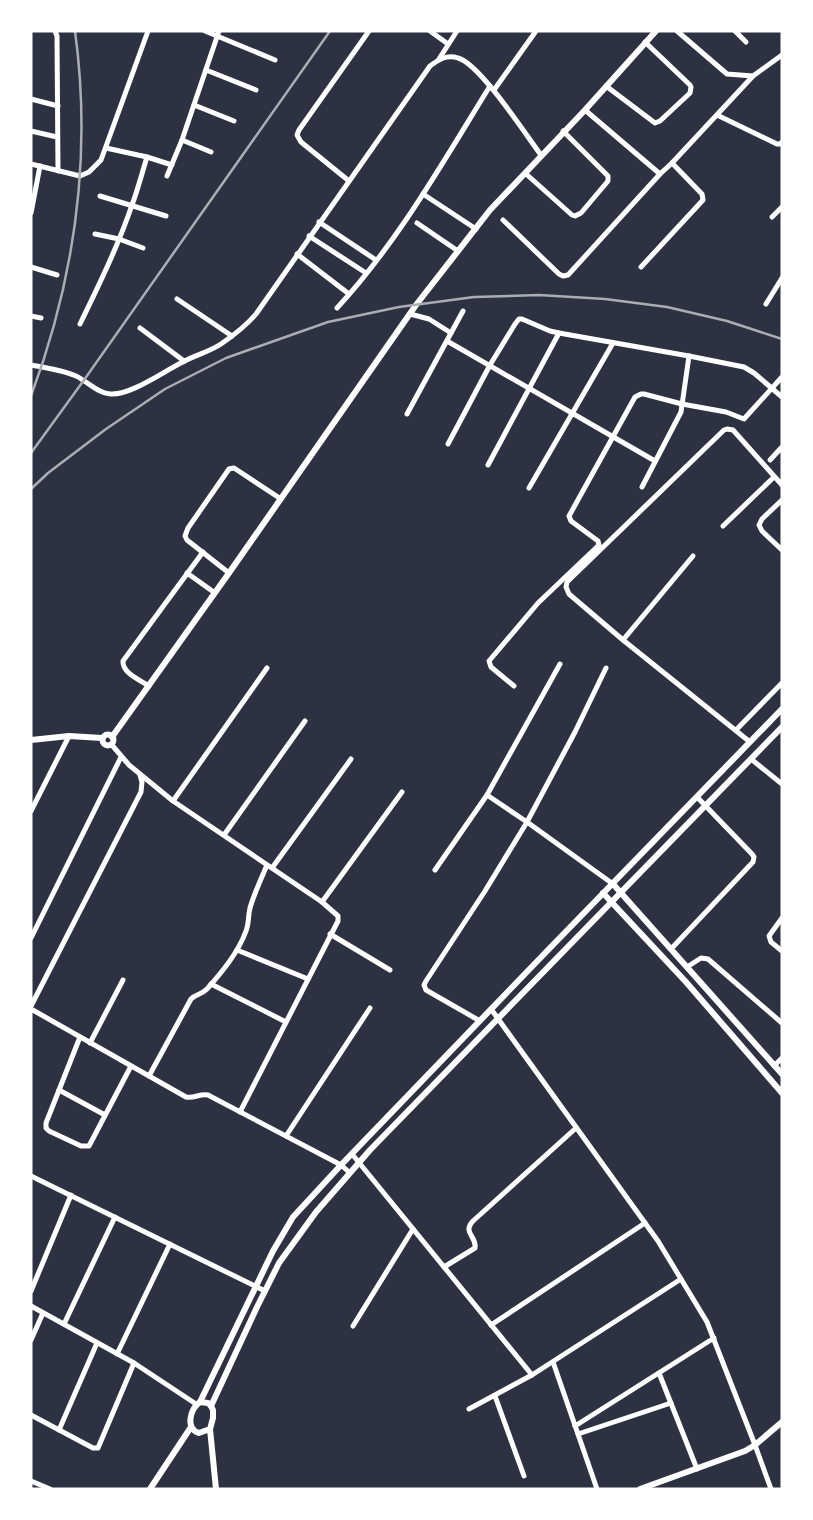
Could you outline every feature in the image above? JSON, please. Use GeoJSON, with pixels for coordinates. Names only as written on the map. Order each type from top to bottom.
{"type":"FeatureCollection","features":[{"type":"Feature","properties":{"kind":"street"},"geometry":{"type":"LineString","coordinates":[[55,31],[57,36],[58,171]]}},
{"type":"Feature","properties":{"kind":"street"},"geometry":{"type":"LineString","coordinates":[[31,164],[80,176],[89,172],[101,160],[148,31]]}},
{"type":"Feature","properties":{"kind":"street"},"geometry":{"type":"LineString","coordinates":[[205,31],[218,34],[275,60]]}},
{"type":"Feature","properties":{"kind":"street"},"geometry":{"type":"LineString","coordinates":[[349,180],[301,142],[297,135],[369,31]]}},
{"type":"Feature","properties":{"kind":"street"},"geometry":{"type":"LineString","coordinates":[[430,31],[448,44]]}},
{"type":"Feature","properties":{"kind":"street"},"geometry":{"type":"LineString","coordinates":[[31,365],[78,376],[104,393],[116,394],[133,389],[184,361],[206,352],[232,336],[256,314],[309,236],[430,66],[439,59],[457,31]]}},
{"type":"Feature","properties":{"kind":"street"},"geometry":{"type":"LineString","coordinates":[[337,308],[376,260],[423,194],[492,88],[536,31]]}},
{"type":"Feature","properties":{"kind":"street"},"geometry":{"type":"LineString","coordinates":[[111,744],[113,742],[112,737],[410,314],[458,251],[490,210],[585,110],[656,31]]}},
{"type":"Feature","properties":{"kind":"street"},"geometry":{"type":"LineString","coordinates":[[677,31],[727,74],[753,76]]}},
{"type":"Feature","properties":{"kind":"street"},"geometry":{"type":"LineString","coordinates":[[736,32],[746,42]]}},
{"type":"Feature","properties":{"kind":"street"},"geometry":{"type":"LineString","coordinates":[[168,176],[218,34]]}},
{"type":"Feature","properties":{"kind":"street"},"geometry":{"type":"LineString","coordinates":[[606,86],[655,123],[660,122],[690,93],[690,85],[645,42]]}},
{"type":"Feature","properties":{"kind":"street"},"geometry":{"type":"LineString","coordinates":[[503,220],[559,274],[563,276],[568,275],[753,76],[782,55]]}},
{"type":"Feature","properties":{"kind":"street"},"geometry":{"type":"LineString","coordinates":[[439,59],[453,56],[461,58],[482,76],[541,155]]}},
{"type":"Feature","properties":{"kind":"street"},"geometry":{"type":"LineString","coordinates":[[206,70],[256,90]]}},
{"type":"Feature","properties":{"kind":"street"},"geometry":{"type":"LineString","coordinates":[[31,99],[58,106]]}},
{"type":"Feature","properties":{"kind":"street"},"geometry":{"type":"LineString","coordinates":[[194,105],[234,120]]}},
{"type":"Feature","properties":{"kind":"street"},"geometry":{"type":"LineString","coordinates":[[585,110],[660,174]]}},
{"type":"Feature","properties":{"kind":"street"},"geometry":{"type":"LineString","coordinates":[[717,116],[777,144],[782,142]]}},
{"type":"Feature","properties":{"kind":"street"},"geometry":{"type":"LineString","coordinates":[[31,131],[57,137]]}},
{"type":"Feature","properties":{"kind":"street"},"geometry":{"type":"LineString","coordinates":[[524,173],[572,215],[575,216],[581,213],[608,181],[608,176],[563,131]]}},
{"type":"Feature","properties":{"kind":"street"},"geometry":{"type":"LineString","coordinates":[[182,140],[211,152]]}},
{"type":"Feature","properties":{"kind":"street"},"geometry":{"type":"LineString","coordinates":[[106,148],[147,157],[172,165]]}},
{"type":"Feature","properties":{"kind":"street"},"geometry":{"type":"LineString","coordinates":[[80,324],[119,239],[147,157]]}},
{"type":"Feature","properties":{"kind":"street"},"geometry":{"type":"LineString","coordinates":[[641,267],[703,200],[702,194],[672,163]]}},
{"type":"Feature","properties":{"kind":"street"},"geometry":{"type":"LineString","coordinates":[[31,214],[40,166]]}},
{"type":"Feature","properties":{"kind":"street"},"geometry":{"type":"LineString","coordinates":[[423,194],[476,229]]}},
{"type":"Feature","properties":{"kind":"street"},"geometry":{"type":"LineString","coordinates":[[100,196],[166,216]]}},
{"type":"Feature","properties":{"kind":"street"},"geometry":{"type":"LineString","coordinates":[[772,217],[782,207]]}},
{"type":"Feature","properties":{"kind":"street"},"geometry":{"type":"LineString","coordinates":[[319,222],[376,260]]}},
{"type":"Feature","properties":{"kind":"street"},"geometry":{"type":"LineString","coordinates":[[416,223],[458,251]]}},
{"type":"Feature","properties":{"kind":"street"},"geometry":{"type":"LineString","coordinates":[[95,234],[119,239],[143,248]]}},
{"type":"Feature","properties":{"kind":"street"},"geometry":{"type":"LineString","coordinates":[[309,236],[366,273]]}},
{"type":"Feature","properties":{"kind":"street"},"geometry":{"type":"LineString","coordinates":[[297,254],[349,294]]}},
{"type":"Feature","properties":{"kind":"street"},"geometry":{"type":"LineString","coordinates":[[31,267],[57,275]]}},
{"type":"Feature","properties":{"kind":"street"},"geometry":{"type":"LineString","coordinates":[[766,304],[782,278]]}},
{"type":"Feature","properties":{"kind":"street"},"geometry":{"type":"LineString","coordinates":[[177,299],[232,336]]}},
{"type":"Feature","properties":{"kind":"street"},"geometry":{"type":"LineString","coordinates":[[407,414],[463,311]]}},
{"type":"Feature","properties":{"kind":"street"},"geometry":{"type":"LineString","coordinates":[[410,314],[429,319],[451,333]]}},
{"type":"Feature","properties":{"kind":"street"},"geometry":{"type":"LineString","coordinates":[[31,316],[41,318]]}},
{"type":"Feature","properties":{"kind":"street"},"geometry":{"type":"LineString","coordinates":[[448,444],[490,365],[519,319],[558,333],[744,367],[782,397]]}},
{"type":"Feature","properties":{"kind":"street"},"geometry":{"type":"LineString","coordinates":[[140,328],[184,361]]}},
{"type":"Feature","properties":{"kind":"street"},"geometry":{"type":"LineString","coordinates":[[488,465],[558,333]]}},
{"type":"Feature","properties":{"kind":"street"},"geometry":{"type":"LineString","coordinates":[[447,340],[655,461]]}},
{"type":"Feature","properties":{"kind":"street"},"geometry":{"type":"LineString","coordinates":[[528,488],[614,342]]}},
{"type":"Feature","properties":{"kind":"street"},"geometry":{"type":"LineString","coordinates":[[642,487],[681,412],[689,356]]}},
{"type":"Feature","properties":{"kind":"street"},"geometry":{"type":"LineString","coordinates":[[514,686],[491,667],[489,662],[538,604],[599,545],[598,541],[568,518],[612,436],[636,397],[644,394],[682,404],[726,412],[744,419],[782,378]]}},
{"type":"Feature","properties":{"kind":"street"},"geometry":{"type":"LineString","coordinates":[[750,742],[623,640],[569,594],[566,586],[567,582],[724,430],[733,430],[782,485]]}},
{"type":"Feature","properties":{"kind":"street"},"geometry":{"type":"LineString","coordinates":[[770,460],[782,447]]}},
{"type":"Feature","properties":{"kind":"street"},"geometry":{"type":"LineString","coordinates":[[229,573],[186,538],[185,532],[228,469],[234,468],[281,499]]}},
{"type":"Feature","properties":{"kind":"street"},"geometry":{"type":"LineString","coordinates":[[723,526],[774,477]]}},
{"type":"Feature","properties":{"kind":"street"},"geometry":{"type":"LineString","coordinates":[[782,500],[762,518],[759,525],[782,550]]}},
{"type":"Feature","properties":{"kind":"street"},"geometry":{"type":"LineString","coordinates":[[149,686],[126,670],[123,661],[203,552]]}},
{"type":"Feature","properties":{"kind":"street"},"geometry":{"type":"LineString","coordinates":[[623,640],[693,556]]}},
{"type":"Feature","properties":{"kind":"street"},"geometry":{"type":"LineString","coordinates":[[187,573],[215,593]]}},
{"type":"Feature","properties":{"kind":"street"},"geometry":{"type":"LineString","coordinates":[[435,870],[487,795],[560,664]]}},
{"type":"Feature","properties":{"kind":"street"},"geometry":{"type":"LineString","coordinates":[[174,800],[267,668]]}},
{"type":"Feature","properties":{"kind":"street"},"geometry":{"type":"LineString","coordinates":[[480,1021],[429,992],[424,985],[527,822],[575,732],[606,668]]}},
{"type":"Feature","properties":{"kind":"street"},"geometry":{"type":"LineString","coordinates":[[736,730],[782,683]]}},
{"type":"Feature","properties":{"kind":"street"},"geometry":{"type":"LineString","coordinates":[[210,1428],[199,1433],[193,1431],[190,1421],[193,1410],[273,1251],[293,1218],[341,1165],[603,892],[613,884],[782,709]]}},
{"type":"Feature","properties":{"kind":"street"},"geometry":{"type":"LineString","coordinates":[[224,835],[305,721]]}},
{"type":"Feature","properties":{"kind":"street"},"geometry":{"type":"LineString","coordinates":[[216,1489],[210,1428],[213,1418],[211,1406],[279,1263],[297,1237],[359,1163],[782,727]]}},
{"type":"Feature","properties":{"kind":"street"},"geometry":{"type":"LineString","coordinates":[[31,740],[68,736],[102,738],[107,734],[112,737]]}},
{"type":"Feature","properties":{"kind":"street"},"geometry":{"type":"LineString","coordinates":[[31,811],[68,736]]}},
{"type":"Feature","properties":{"kind":"street"},"geometry":{"type":"LineString","coordinates":[[102,738],[103,744],[107,746],[111,744]]}},
{"type":"Feature","properties":{"kind":"street"},"geometry":{"type":"LineString","coordinates":[[111,744],[121,757],[140,774],[174,800],[322,902],[338,916],[338,922],[330,934],[240,1112]]}},
{"type":"Feature","properties":{"kind":"street"},"geometry":{"type":"LineString","coordinates":[[31,938],[121,757]]}},
{"type":"Feature","properties":{"kind":"street"},"geometry":{"type":"LineString","coordinates":[[149,1076],[193,996],[201,994],[211,984],[237,950],[246,932],[250,909],[270,867],[351,759]]}},
{"type":"Feature","properties":{"kind":"street"},"geometry":{"type":"LineString","coordinates":[[751,759],[782,784]]}},
{"type":"Feature","properties":{"kind":"street"},"geometry":{"type":"LineString","coordinates":[[140,774],[142,782],[141,792],[31,1008],[186,1097],[205,1094],[341,1165],[350,1173]]}},
{"type":"Feature","properties":{"kind":"street"},"geometry":{"type":"LineString","coordinates":[[322,902],[402,792]]}},
{"type":"Feature","properties":{"kind":"street"},"geometry":{"type":"LineString","coordinates":[[487,795],[613,884],[781,1073]]}},
{"type":"Feature","properties":{"kind":"street"},"geometry":{"type":"LineString","coordinates":[[671,949],[753,862],[754,857],[697,797]]}},
{"type":"Feature","properties":{"kind":"street"},"geometry":{"type":"LineString","coordinates":[[603,892],[782,1093]]}},
{"type":"Feature","properties":{"kind":"street"},"geometry":{"type":"LineString","coordinates":[[782,918],[768,936],[771,942],[782,951]]}},
{"type":"Feature","properties":{"kind":"street"},"geometry":{"type":"LineString","coordinates":[[330,934],[390,970]]}},
{"type":"Feature","properties":{"kind":"street"},"geometry":{"type":"LineString","coordinates":[[237,950],[308,980]]}},
{"type":"Feature","properties":{"kind":"street"},"geometry":{"type":"LineString","coordinates":[[687,967],[701,958],[708,959],[782,1023]]}},
{"type":"Feature","properties":{"kind":"street"},"geometry":{"type":"LineString","coordinates":[[90,1042],[123,980]]}},
{"type":"Feature","properties":{"kind":"street"},"geometry":{"type":"LineString","coordinates":[[211,984],[286,1022]]}},
{"type":"Feature","properties":{"kind":"street"},"geometry":{"type":"LineString","coordinates":[[706,1006],[714,998]]}},
{"type":"Feature","properties":{"kind":"street"},"geometry":{"type":"LineString","coordinates":[[286,1136],[370,1008]]}},
{"type":"Feature","properties":{"kind":"street"},"geometry":{"type":"LineString","coordinates":[[491,1010],[658,1241],[707,1322],[756,1445],[771,1489]]}},
{"type":"Feature","properties":{"kind":"street"},"geometry":{"type":"LineString","coordinates":[[80,1037],[46,1123],[46,1128],[50,1131],[81,1146],[86,1147],[90,1144],[131,1066]]}},
{"type":"Feature","properties":{"kind":"street"},"geometry":{"type":"LineString","coordinates":[[774,1066],[782,1058]]}},
{"type":"Feature","properties":{"kind":"street"},"geometry":{"type":"LineString","coordinates":[[59,1090],[105,1115]]}},
{"type":"Feature","properties":{"kind":"street"},"geometry":{"type":"LineString","coordinates":[[444,1267],[475,1248],[475,1242],[468,1230],[473,1221],[576,1128]]}},
{"type":"Feature","properties":{"kind":"street"},"geometry":{"type":"LineString","coordinates":[[352,1154],[532,1375]]}},
{"type":"Feature","properties":{"kind":"street"},"geometry":{"type":"LineString","coordinates":[[31,1176],[265,1291]]}},
{"type":"Feature","properties":{"kind":"street"},"geometry":{"type":"LineString","coordinates":[[31,1291],[71,1195]]}},
{"type":"Feature","properties":{"kind":"street"},"geometry":{"type":"LineString","coordinates":[[64,1324],[115,1218]]}},
{"type":"Feature","properties":{"kind":"street"},"geometry":{"type":"LineString","coordinates":[[491,1325],[645,1223]]}},
{"type":"Feature","properties":{"kind":"street"},"geometry":{"type":"LineString","coordinates":[[353,1326],[413,1229]]}},
{"type":"Feature","properties":{"kind":"street"},"geometry":{"type":"LineString","coordinates":[[117,1354],[170,1244]]}},
{"type":"Feature","properties":{"kind":"street"},"geometry":{"type":"LineString","coordinates":[[469,1409],[532,1375],[681,1279]]}},
{"type":"Feature","properties":{"kind":"street"},"geometry":{"type":"LineString","coordinates":[[31,1306],[134,1363],[198,1403],[208,1403],[211,1406]]}},
{"type":"Feature","properties":{"kind":"street"},"geometry":{"type":"LineString","coordinates":[[31,1340],[44,1313]]}},
{"type":"Feature","properties":{"kind":"street"},"geometry":{"type":"LineString","coordinates":[[575,1426],[714,1338]]}},
{"type":"Feature","properties":{"kind":"street"},"geometry":{"type":"LineString","coordinates":[[59,1430],[97,1342]]}},
{"type":"Feature","properties":{"kind":"street"},"geometry":{"type":"LineString","coordinates":[[553,1362],[597,1489]]}},
{"type":"Feature","properties":{"kind":"street"},"geometry":{"type":"LineString","coordinates":[[31,1415],[93,1448],[98,1448],[134,1363]]}},
{"type":"Feature","properties":{"kind":"street"},"geometry":{"type":"LineString","coordinates":[[659,1373],[697,1469]]}},
{"type":"Feature","properties":{"kind":"street"},"geometry":{"type":"LineString","coordinates":[[495,1396],[524,1476]]}},
{"type":"Feature","properties":{"kind":"street"},"geometry":{"type":"LineString","coordinates":[[578,1434],[671,1403]]}},
{"type":"Feature","properties":{"kind":"street"},"geometry":{"type":"LineString","coordinates":[[642,1488],[745,1451],[756,1445],[782,1422]]}},
{"type":"Feature","properties":{"kind":"street"},"geometry":{"type":"LineString","coordinates":[[150,1489],[191,1427]]}},
{"type":"Feature","properties":{"kind":"street"},"geometry":{"type":"LineString","coordinates":[[156,1480],[157,1489]]}},
{"type":"Feature","properties":{"kind":"street"},"geometry":{"type":"LineString","coordinates":[[31,1481],[36,1486],[50,1489]]}},
{"type":"Feature","properties":{"kind":"railway"},"geometry":{"type":"LineString","coordinates":[[31,396],[59,307],[69,262],[76,216],[81,124],[80,78],[75,31]]}},
{"type":"Feature","properties":{"kind":"railway"},"geometry":{"type":"LineString","coordinates":[[31,453],[330,31]]}},
{"type":"Feature","properties":{"kind":"railway"},"geometry":{"type":"LineString","coordinates":[[31,489],[48,473],[106,429],[165,389],[226,358],[328,322],[399,307],[474,297],[539,295],[605,299],[667,307],[727,321],[782,339]]}}]}
